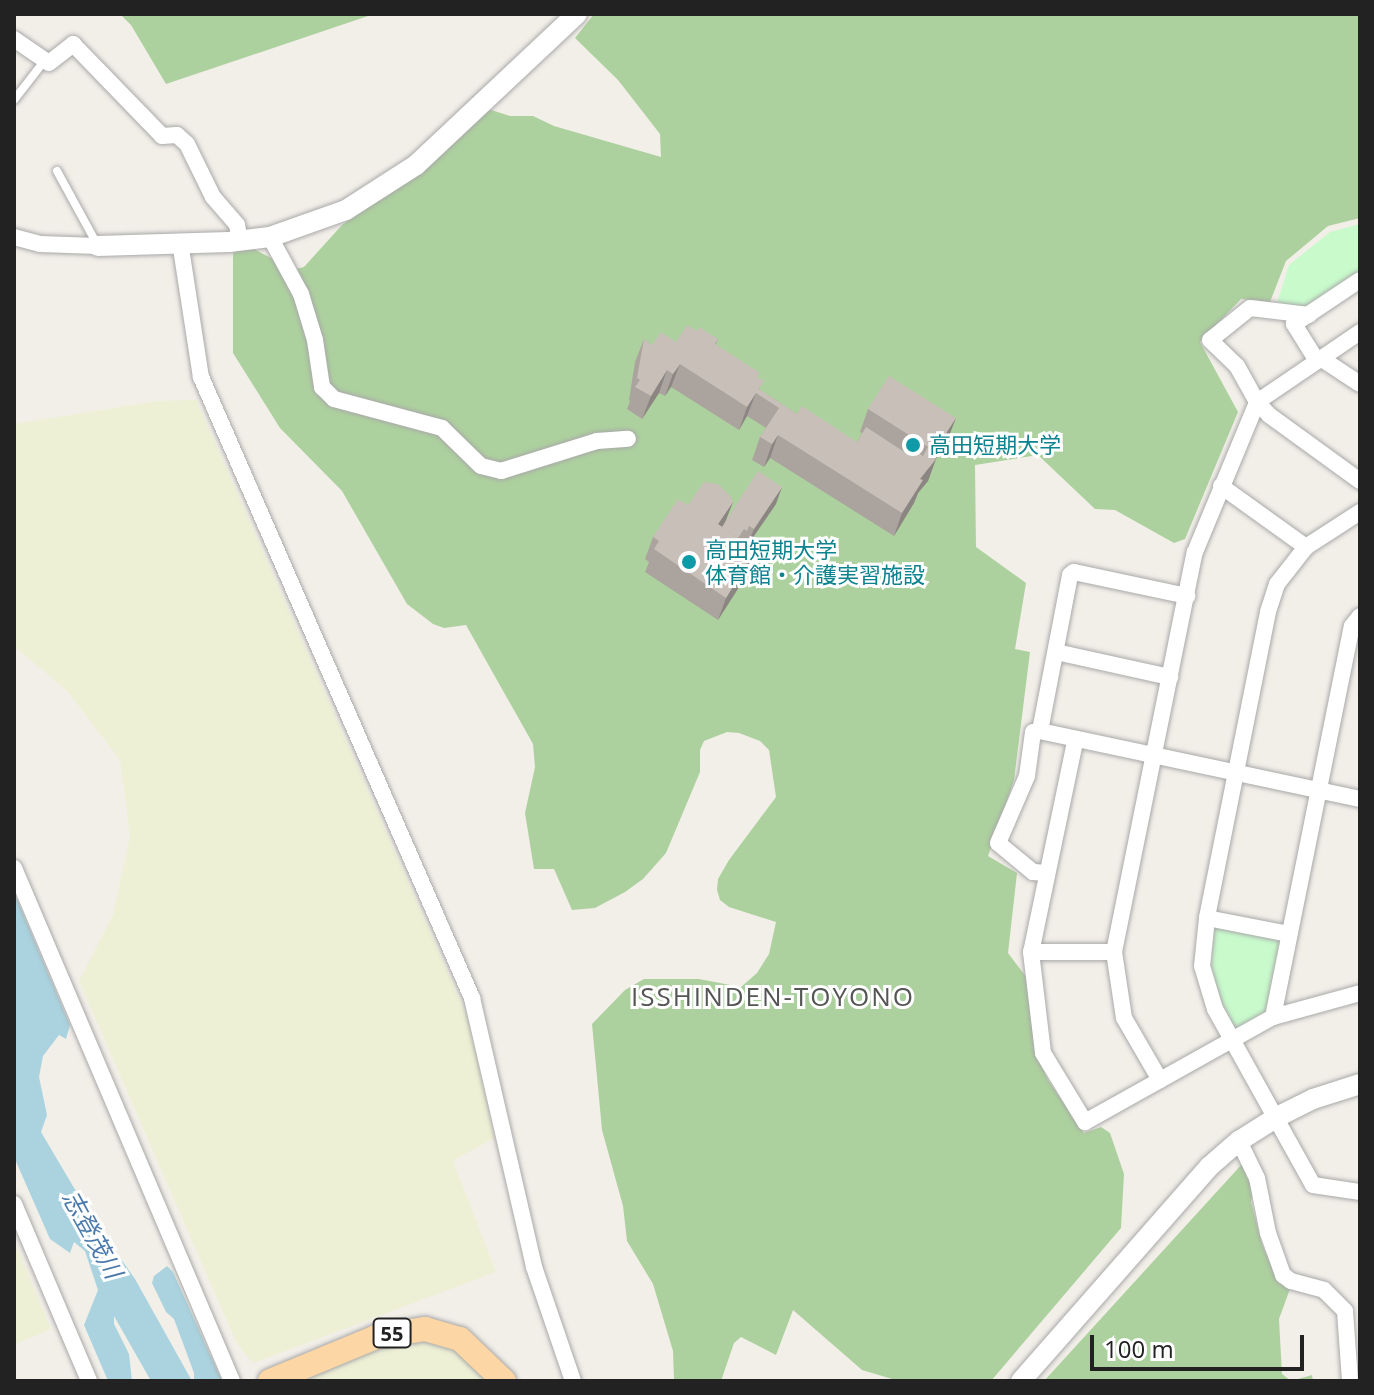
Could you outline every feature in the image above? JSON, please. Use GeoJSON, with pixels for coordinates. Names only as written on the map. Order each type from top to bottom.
{"type":"FeatureCollection","features":[{"type":"Feature","properties":{"kind":"main road","name":"55"},"geometry":{"type":"LineString","coordinates":[[270,1381],[376,1337],[425,1329],[460,1339],[504,1381]]}},
{"type":"Feature","properties":{"kind":"street"},"geometry":{"type":"LineString","coordinates":[[14,237],[40,244],[98,246],[240,240],[270,237],[346,210],[399,178],[577,14]]}},
{"type":"Feature","properties":{"kind":"street"},"geometry":{"type":"LineString","coordinates":[[14,39],[52,63],[73,44],[162,136],[177,135],[187,144],[213,197],[237,225],[240,240]]}},
{"type":"Feature","properties":{"kind":"street"},"geometry":{"type":"LineString","coordinates":[[270,237],[301,294],[315,340],[320,380],[334,399],[442,428],[481,466],[490,470],[501,471],[597,441],[628,439]]}},
{"type":"Feature","properties":{"kind":"street"},"geometry":{"type":"LineString","coordinates":[[180,242],[201,377],[472,998],[534,1267],[573,1381]]}},
{"type":"Feature","properties":{"kind":"street"},"geometry":{"type":"LineString","coordinates":[[1360,280],[1294,324],[1320,360],[1360,384]]}},
{"type":"Feature","properties":{"kind":"street"},"geometry":{"type":"LineString","coordinates":[[1309,315],[1250,308],[1210,340],[1237,366],[1257,402],[1269,415],[1360,481]]}},
{"type":"Feature","properties":{"kind":"street"},"geometry":{"type":"LineString","coordinates":[[1160,1080],[1124,1018],[1114,952],[1195,552],[1257,402],[1360,332]]}},
{"type":"Feature","properties":{"kind":"street"},"geometry":{"type":"LineString","coordinates":[[1221,486],[1306,547]]}},
{"type":"Feature","properties":{"kind":"street"},"geometry":{"type":"LineString","coordinates":[[1360,512],[1306,547],[1283,574],[1268,612],[1203,941],[1205,981],[1210,999],[1313,1185],[1360,1192]]}},
{"type":"Feature","properties":{"kind":"street"},"geometry":{"type":"LineString","coordinates":[[1040,731],[1070,575],[1074,572],[1187,596]]}},
{"type":"Feature","properties":{"kind":"street"},"geometry":{"type":"LineString","coordinates":[[1273,1017],[1352,626],[1360,616]]}},
{"type":"Feature","properties":{"kind":"street"},"geometry":{"type":"LineString","coordinates":[[1056,652],[1170,677]]}},
{"type":"Feature","properties":{"kind":"street"},"geometry":{"type":"LineString","coordinates":[[1047,873],[1033,872],[998,843],[1027,776],[1033,732],[1360,799]]}},
{"type":"Feature","properties":{"kind":"street"},"geometry":{"type":"LineString","coordinates":[[1075,742],[1031,952],[1043,1053],[1085,1122],[1273,1017],[1360,993]]}},
{"type":"Feature","properties":{"kind":"street"},"geometry":{"type":"LineString","coordinates":[[14,868],[232,1381]]}},
{"type":"Feature","properties":{"kind":"street"},"geometry":{"type":"LineString","coordinates":[[1207,918],[1289,934]]}},
{"type":"Feature","properties":{"kind":"street"},"geometry":{"type":"LineString","coordinates":[[1031,952],[1114,952]]}},
{"type":"Feature","properties":{"kind":"street"},"geometry":{"type":"LineString","coordinates":[[1021,1381],[1179,1200],[1239,1141],[1313,1099],[1360,1084]]}},
{"type":"Feature","properties":{"kind":"street"},"geometry":{"type":"LineString","coordinates":[[1239,1141],[1257,1178],[1268,1233],[1283,1275],[1291,1281],[1324,1290],[1345,1311],[1350,1381]]}},
{"type":"Feature","properties":{"kind":"street"},"geometry":{"type":"LineString","coordinates":[[14,1204],[89,1381]]}},
{"type":"Feature","properties":{"kind":"lane"},"geometry":{"type":"LineString","coordinates":[[14,100],[46,60]]}},
{"type":"Feature","properties":{"kind":"lane"},"geometry":{"type":"LineString","coordinates":[[57,171],[98,246]]}},
{"type":"Feature","properties":{"kind":"green space"},"geometry":{"type":"Polygon","coordinates":[[[120,14],[374,14],[166,84],[131,25],[120,14]]]}},
{"type":"Feature","properties":{"kind":"green space"},"geometry":{"type":"Polygon","coordinates":[[[594,14],[1360,14],[1360,218],[1328,226],[1286,261],[1270,302],[1241,299],[1200,342],[1238,412],[1185,539],[1174,543],[1115,510],[1095,509],[1038,455],[975,465],[976,547],[1026,583],[1015,649],[1030,652],[1014,780],[988,856],[1017,873],[1008,953],[1027,978],[1037,1057],[1048,1080],[1084,1133],[1101,1127],[1110,1133],[1124,1174],[1121,1228],[991,1381],[899,1381],[862,1370],[793,1310],[776,1355],[741,1337],[734,1343],[721,1381],[674,1381],[673,1351],[653,1284],[627,1241],[623,1206],[602,1130],[592,1024],[625,990],[644,979],[699,979],[741,987],[757,973],[769,954],[776,922],[729,907],[720,900],[717,890],[718,879],[729,860],[776,797],[769,750],[760,741],[739,733],[727,732],[704,741],[700,750],[700,772],[666,853],[643,879],[625,892],[595,908],[572,910],[554,869],[534,869],[525,813],[535,767],[533,744],[466,625],[444,628],[433,624],[407,604],[342,491],[280,428],[233,353],[233,253],[243,248],[254,249],[293,270],[304,267],[342,225],[407,180],[488,109],[510,116],[533,116],[554,126],[661,157],[660,134],[618,80],[575,38],[594,14]]]}},
{"type":"Feature","properties":{"kind":"green space"},"geometry":{"type":"Polygon","coordinates":[[[1360,224],[1360,274],[1306,307],[1277,303],[1289,265],[1330,232],[1360,224]]]}},
{"type":"Feature","properties":{"kind":"green space"},"geometry":{"type":"Polygon","coordinates":[[[196,400],[470,1023],[494,1138],[453,1161],[496,1272],[253,1363],[237,1344],[79,981],[113,915],[130,836],[120,760],[67,691],[14,646],[14,424],[157,401],[196,400]]]}},
{"type":"Feature","properties":{"kind":"green space"},"geometry":{"type":"Polygon","coordinates":[[[1215,924],[1282,938],[1267,1013],[1243,1027],[1234,1026],[1219,996],[1211,965],[1215,924]]]}},
{"type":"Feature","properties":{"kind":"green space"},"geometry":{"type":"Polygon","coordinates":[[[1243,1163],[1255,1180],[1251,1202],[1262,1244],[1266,1254],[1282,1269],[1290,1289],[1279,1319],[1282,1374],[1291,1381],[1044,1381],[1243,1163]]]}},
{"type":"Feature","properties":{"kind":"green space"},"geometry":{"type":"Polygon","coordinates":[[[14,1241],[51,1329],[14,1345],[14,1241]]]}},
{"type":"Feature","properties":{"kind":"green space"},"geometry":{"type":"Polygon","coordinates":[[[434,1339],[467,1356],[492,1381],[292,1381],[385,1344],[434,1339]]]}},
{"type":"Feature","properties":{"kind":"green space"},"geometry":{"type":"Polygon","coordinates":[[[1312,1375],[1313,1381],[1291,1381],[1312,1375]]]}},
{"type":"Feature","properties":{"kind":"water","name":"志登茂川"},"geometry":{"type":"Polygon","coordinates":[[[14,892],[70,1025],[66,1039],[59,1035],[43,1056],[39,1077],[47,1115],[41,1132],[90,1215],[135,1279],[192,1381],[151,1381],[114,1316],[114,1324],[129,1354],[132,1381],[108,1381],[84,1325],[98,1290],[85,1251],[74,1242],[70,1253],[50,1239],[14,1157],[14,892]]]}},
{"type":"Feature","properties":{"kind":"water"},"geometry":{"type":"Polygon","coordinates":[[[167,1266],[173,1272],[222,1381],[194,1381],[194,1373],[174,1319],[166,1312],[152,1283],[154,1276],[167,1266]]]}},
{"type":"Feature","properties":{"kind":"building"},"geometry":{"type":"Polygon","coordinates":[[[687,325],[697,331],[699,327],[718,339],[715,344],[760,373],[757,377],[764,381],[759,389],[797,414],[802,406],[857,442],[866,427],[909,455],[912,449],[923,456],[928,447],[868,409],[889,376],[956,418],[931,456],[936,459],[920,479],[923,480],[902,513],[778,435],[772,444],[760,437],[779,408],[756,393],[747,407],[680,364],[673,374],[667,370],[651,396],[635,387],[640,380],[637,378],[644,339],[652,345],[661,332],[676,342],[687,325]]]}},
{"type":"Feature","properties":{"kind":"building"},"geometry":{"type":"Polygon","coordinates":[[[758,471],[782,487],[754,529],[749,526],[738,538],[722,527],[758,471]]]}},
{"type":"Feature","properties":{"kind":"building","name":"高田短期大学 体育館・介護実習施設"},"geometry":{"type":"Polygon","coordinates":[[[704,482],[718,484],[733,502],[718,524],[756,550],[726,598],[654,549],[659,541],[653,537],[678,499],[688,505],[704,482]]]}},
{"type":"Feature","properties":{"kind":"place","name":"高田短期大学"},"geometry":{"type":"Point","coordinates":[913,445]}},
{"type":"Feature","properties":{"kind":"place","name":"高田短期大学 体育館・介護実習施設"},"geometry":{"type":"Point","coordinates":[689,562]}},
{"type":"Feature","properties":{"kind":"district","name":"ISSHINDEN-TOYONO"},"geometry":{"type":"Point","coordinates":[773,997]}}]}
